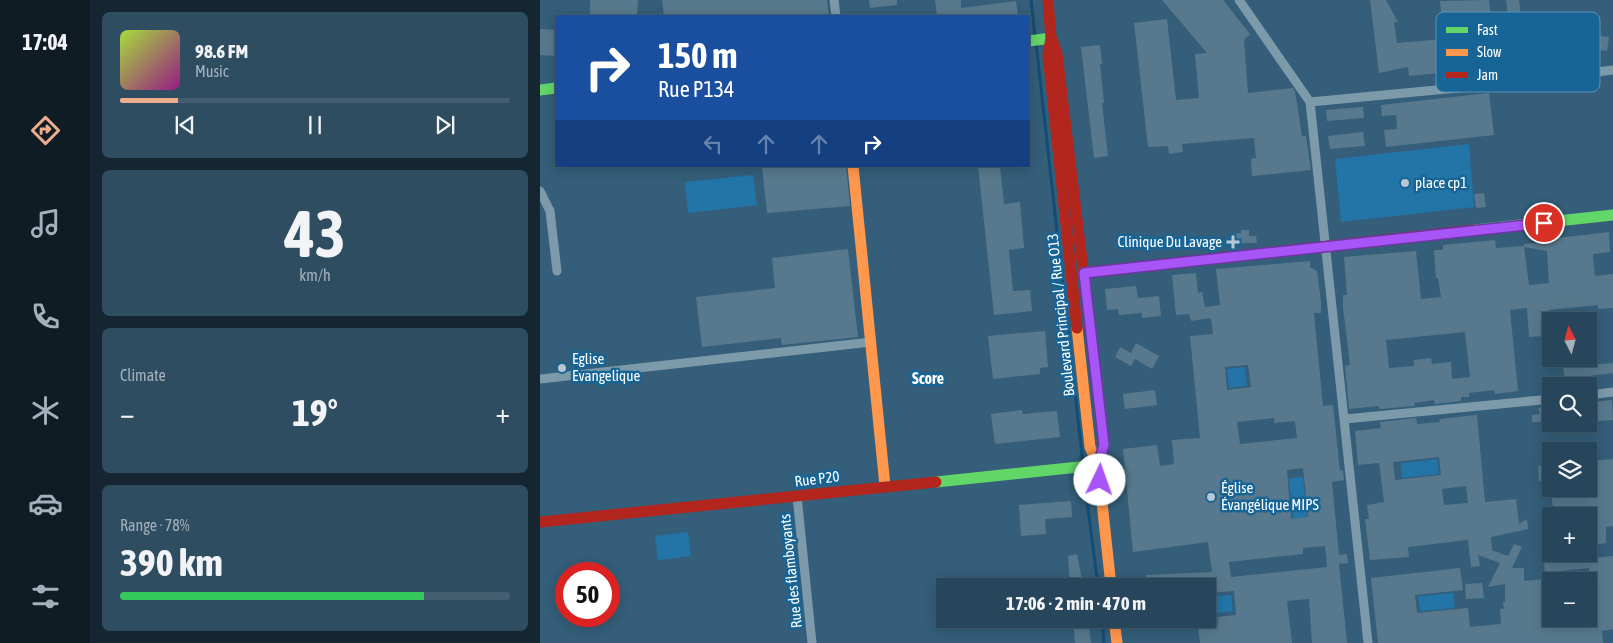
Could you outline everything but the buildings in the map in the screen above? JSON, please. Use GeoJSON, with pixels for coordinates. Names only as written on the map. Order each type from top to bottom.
{"type":"FeatureCollection","features":[{"type":"Feature","properties":{"kind":"street"},"geometry":{"type":"LineString","coordinates":[[834,0],[836,15]]}},
{"type":"Feature","properties":{"kind":"street","name":"Boulevard Principal / Rue O13"},"geometry":{"type":"LineString","coordinates":[[1048,0],[1051,38],[1048,55],[1090,447],[1098,465],[1110,578]]}},
{"type":"Feature","properties":{"kind":"street"},"geometry":{"type":"LineString","coordinates":[[1239,0],[1310,102],[1368,643]]}},
{"type":"Feature","properties":{"kind":"street"},"geometry":{"type":"LineString","coordinates":[[1030,41],[1051,38]]}},
{"type":"Feature","properties":{"kind":"street","name":"Boulevard Principal / Rue O13"},"geometry":{"type":"LineString","coordinates":[[1051,38],[1057,54],[1104,445],[1098,465]]}},
{"type":"Feature","properties":{"kind":"street"},"geometry":{"type":"LineString","coordinates":[[1600,72],[1613,70]]}},
{"type":"Feature","properties":{"kind":"street"},"geometry":{"type":"LineString","coordinates":[[540,90],[555,88]]}},
{"type":"Feature","properties":{"kind":"street"},"geometry":{"type":"LineString","coordinates":[[1310,102],[1436,90]]}},
{"type":"Feature","properties":{"kind":"street"},"geometry":{"type":"LineString","coordinates":[[853,167],[885,486]]}},
{"type":"Feature","properties":{"kind":"street"},"geometry":{"type":"LineString","coordinates":[[540,191],[550,211],[556,271]]}},
{"type":"Feature","properties":{"kind":"street"},"geometry":{"type":"LineString","coordinates":[[1084,273],[1327,248],[1613,215]]}},
{"type":"Feature","properties":{"kind":"street"},"geometry":{"type":"LineString","coordinates":[[540,379],[871,342]]}},
{"type":"Feature","properties":{"kind":"street"},"geometry":{"type":"LineString","coordinates":[[1597,394],[1613,392]]}},
{"type":"Feature","properties":{"kind":"street"},"geometry":{"type":"LineString","coordinates":[[1345,419],[1542,400]]}},
{"type":"Feature","properties":{"kind":"street","name":"Rue P20"},"geometry":{"type":"LineString","coordinates":[[540,522],[1098,465]]}},
{"type":"Feature","properties":{"kind":"street","name":"Rue des flamboyants"},"geometry":{"type":"LineString","coordinates":[[797,496],[812,643]]}},
{"type":"Feature","properties":{"kind":"street"},"geometry":{"type":"LineString","coordinates":[[1115,628],[1117,643]]}},
{"type":"Feature","properties":{"kind":"shaded area","name":"place cp1"},"geometry":{"type":"Polygon","coordinates":[[[1469,144],[1474,207],[1341,222],[1335,159],[1469,144]]]}},
{"type":"Feature","properties":{"kind":"shaded area"},"geometry":{"type":"Polygon","coordinates":[[[753,175],[757,205],[688,213],[685,182],[753,175]]]}},
{"type":"Feature","properties":{"kind":"shaded area"},"geometry":{"type":"Polygon","coordinates":[[[1245,367],[1247,386],[1229,388],[1227,369],[1245,367]]]}},
{"type":"Feature","properties":{"kind":"shaded area"},"geometry":{"type":"Polygon","coordinates":[[[1437,459],[1439,474],[1402,478],[1401,463],[1437,459]]]}},
{"type":"Feature","properties":{"kind":"shaded area"},"geometry":{"type":"Polygon","coordinates":[[[1303,477],[1307,518],[1293,519],[1289,478],[1303,477]]]}},
{"type":"Feature","properties":{"kind":"shaded area"},"geometry":{"type":"Polygon","coordinates":[[[688,532],[691,556],[658,560],[655,536],[688,532]]]}},
{"type":"Feature","properties":{"kind":"shaded area"},"geometry":{"type":"Polygon","coordinates":[[[1453,593],[1455,608],[1420,611],[1418,596],[1453,593]]]}},
{"type":"Feature","properties":{"kind":"shaded area"},"geometry":{"type":"Polygon","coordinates":[[[1231,595],[1233,611],[1217,613],[1216,596],[1231,595]]]}},
{"type":"Feature","properties":{"kind":"waterway"},"geometry":{"type":"LineString","coordinates":[[1031,0],[1035,37]]}},
{"type":"Feature","properties":{"kind":"waterway"},"geometry":{"type":"LineString","coordinates":[[1036,43],[1083,464]]}},
{"type":"Feature","properties":{"kind":"waterway"},"geometry":{"type":"LineString","coordinates":[[1083,470],[1097,578]]}},
{"type":"Feature","properties":{"kind":"waterway"},"geometry":{"type":"LineString","coordinates":[[1103,628],[1104,643]]}},
{"type":"Feature","properties":{"kind":"traffic: fast"},"geometry":{"type":"LineString","coordinates":[[1030,41],[1051,38]]}},
{"type":"Feature","properties":{"kind":"traffic: fast"},"geometry":{"type":"LineString","coordinates":[[540,90],[555,88]]}},
{"type":"Feature","properties":{"kind":"traffic: fast"},"geometry":{"type":"LineString","coordinates":[[1474,230],[1613,215]]}},
{"type":"Feature","properties":{"kind":"traffic: fast"},"geometry":{"type":"LineString","coordinates":[[936,482],[1098,465]]}},
{"type":"Feature","properties":{"kind":"traffic: slow"},"geometry":{"type":"LineString","coordinates":[[853,167],[885,486]]}},
{"type":"Feature","properties":{"kind":"traffic: slow"},"geometry":{"type":"LineString","coordinates":[[1077,328],[1090,447],[1098,465],[1110,578]]}},
{"type":"Feature","properties":{"kind":"traffic: slow"},"geometry":{"type":"LineString","coordinates":[[1096,376],[1104,445],[1098,465]]}},
{"type":"Feature","properties":{"kind":"traffic: slow"},"geometry":{"type":"LineString","coordinates":[[1115,628],[1117,643]]}},
{"type":"Feature","properties":{"kind":"traffic: jam"},"geometry":{"type":"LineString","coordinates":[[1048,0],[1051,38],[1048,55],[1077,328]]}},
{"type":"Feature","properties":{"kind":"traffic: jam"},"geometry":{"type":"LineString","coordinates":[[1052,39],[1057,54],[1096,376]]}},
{"type":"Feature","properties":{"kind":"traffic: jam"},"geometry":{"type":"LineString","coordinates":[[1084,273],[1474,230]]}},
{"type":"Feature","properties":{"kind":"traffic: jam"},"geometry":{"type":"LineString","coordinates":[[540,522],[936,482]]}},
{"type":"Feature","properties":{"kind":"place","name":"place cp1"},"geometry":{"type":"Point","coordinates":[1405,183]}},
{"type":"Feature","properties":{"kind":"place","name":"Clinique Du Lavage"},"geometry":{"type":"Point","coordinates":[1233,242]}},
{"type":"Feature","properties":{"kind":"place","name":"Eglise Evangelique"},"geometry":{"type":"Point","coordinates":[562,368]}},
{"type":"Feature","properties":{"kind":"place","name":"Église Évangélique MIPS"},"geometry":{"type":"Point","coordinates":[1211,497]}},
{"type":"Feature","properties":{"kind":"district","name":"Score"},"geometry":{"type":"Point","coordinates":[928,378]}},
{"type":"Feature","properties":{"kind":"route"},"geometry":{"type":"LineString","coordinates":[[1100,480],[1098,465],[1104,445],[1084,273],[1544,223]]}}]}
